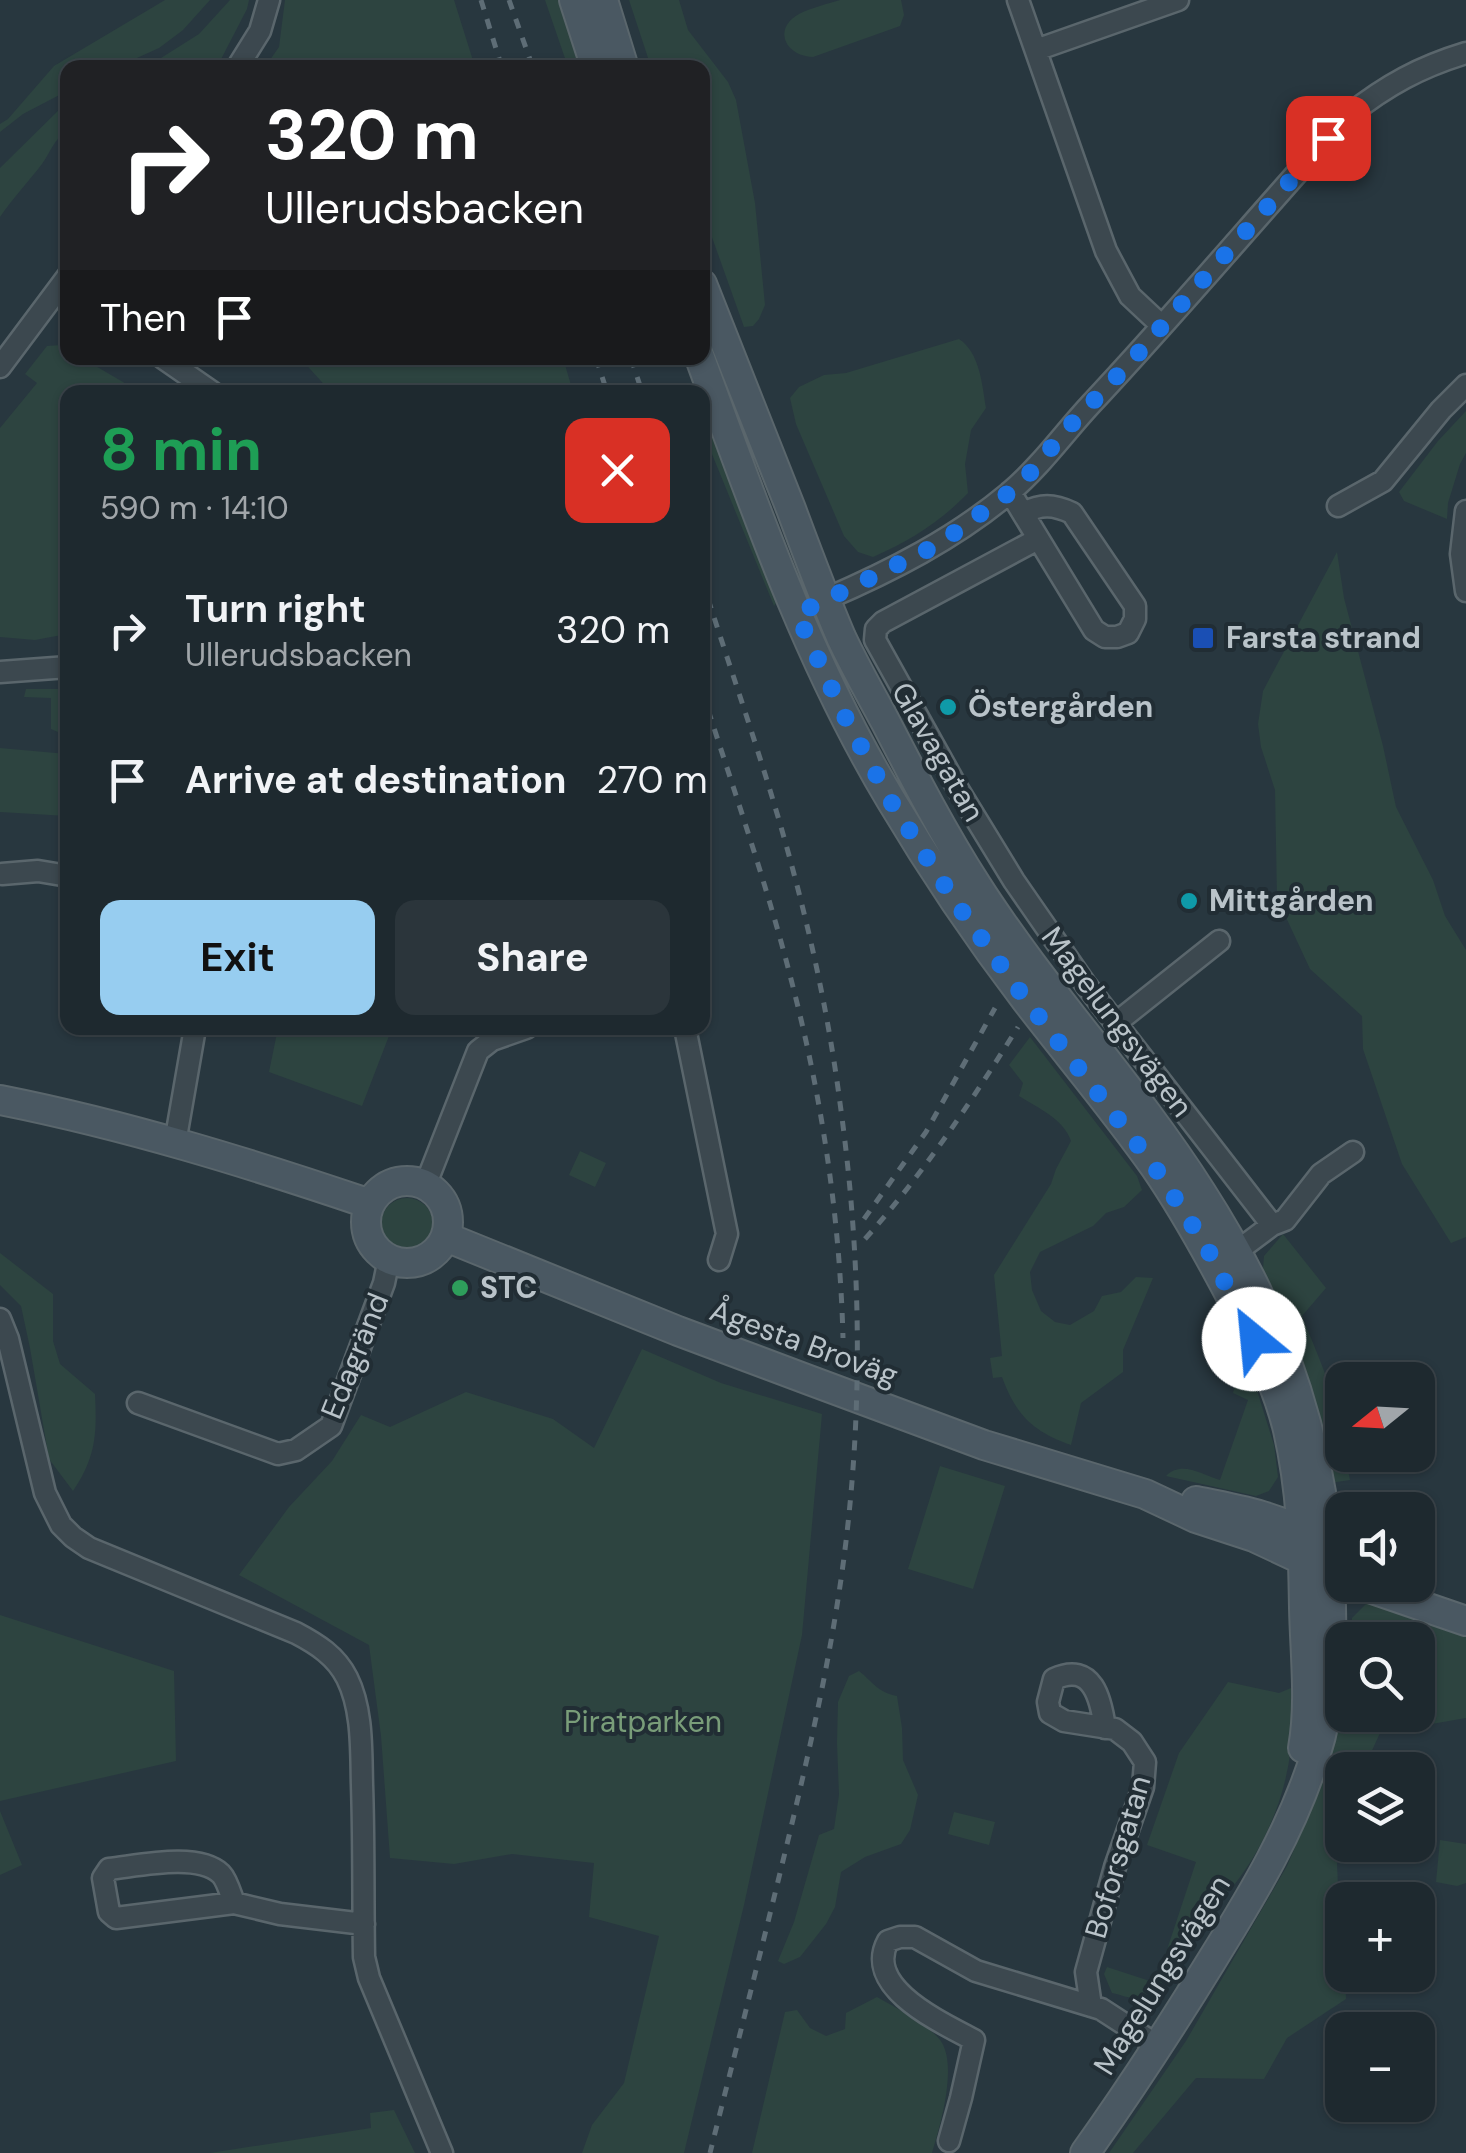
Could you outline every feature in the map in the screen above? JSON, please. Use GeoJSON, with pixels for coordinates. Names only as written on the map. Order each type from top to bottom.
{"type":"FeatureCollection","features":[{"type":"Feature","properties":{"kind":"main road"},"geometry":{"type":"LineString","coordinates":[[574,0],[593,60]]}},
{"type":"Feature","properties":{"kind":"main road"},"geometry":{"type":"LineString","coordinates":[[603,0],[622,60]]}},
{"type":"Feature","properties":{"kind":"main road","name":"Magelungsvägen"},"geometry":{"type":"LineString","coordinates":[[710,304],[842,639],[890,732],[976,885],[1174,1151],[1236,1252],[1288,1362],[1306,1420],[1321,1492],[1325,1557]]}},
{"type":"Feature","properties":{"kind":"main road","name":"Magelungsvägen"},"geometry":{"type":"LineString","coordinates":[[703,365],[797,614],[844,715],[890,800],[954,900],[1154,1166],[1206,1246],[1254,1339],[1287,1426],[1300,1492],[1325,1557]]}},
{"type":"Feature","properties":{"kind":"main road"},"geometry":{"type":"LineString","coordinates":[[797,614],[826,599]]}},
{"type":"Feature","properties":{"kind":"main road"},"geometry":{"type":"LineString","coordinates":[[0,1100],[174,1143],[370,1204]]}},
{"type":"Feature","properties":{"kind":"main road"},"geometry":{"type":"LineString","coordinates":[[398,1182],[424,1186],[443,1202],[448,1218],[446,1237],[421,1262],[389,1260],[374,1248],[368,1234],[366,1218],[370,1204],[383,1189],[398,1182]]}},
{"type":"Feature","properties":{"kind":"main road","name":"Ågesta Broväg"},"geometry":{"type":"LineString","coordinates":[[446,1237],[678,1331],[879,1406],[984,1444],[1145,1494],[1196,1518],[1325,1557]]}},
{"type":"Feature","properties":{"kind":"main road"},"geometry":{"type":"LineString","coordinates":[[1435,1596],[1466,1608]]}},
{"type":"Feature","properties":{"kind":"main road","name":"Magelungsvägen"},"geometry":{"type":"LineString","coordinates":[[1085,2153],[1158,2046],[1247,1903],[1288,1828],[1317,1750],[1329,1690],[1329,1602]]}},
{"type":"Feature","properties":{"kind":"main road"},"geometry":{"type":"LineString","coordinates":[[1411,1602],[1466,1621]]}},
{"type":"Feature","properties":{"kind":"street"},"geometry":{"type":"LineString","coordinates":[[242,60],[260,31],[268,0]]}},
{"type":"Feature","properties":{"kind":"street"},"geometry":{"type":"LineString","coordinates":[[1018,0],[1118,276],[1130,296],[1162,326]]}},
{"type":"Feature","properties":{"kind":"street"},"geometry":{"type":"LineString","coordinates":[[1036,50],[1178,0]]}},
{"type":"Feature","properties":{"kind":"street"},"geometry":{"type":"LineString","coordinates":[[826,599],[939,544],[1010,492],[1349,115],[1404,76],[1466,53]]}},
{"type":"Feature","properties":{"kind":"street"},"geometry":{"type":"LineString","coordinates":[[0,366],[60,292]]}},
{"type":"Feature","properties":{"kind":"street"},"geometry":{"type":"LineString","coordinates":[[174,365],[202,385]]}},
{"type":"Feature","properties":{"kind":"street"},"geometry":{"type":"LineString","coordinates":[[1338,506],[1383,481],[1466,385]]}},
{"type":"Feature","properties":{"kind":"street"},"geometry":{"type":"LineString","coordinates":[[1010,492],[1023,514],[1038,539],[1094,630],[1105,637],[1128,633],[1135,619],[1135,606],[1072,513],[1057,506],[1038,506],[1023,514]]}},
{"type":"Feature","properties":{"kind":"street"},"geometry":{"type":"LineString","coordinates":[[1466,511],[1461,554],[1466,591]]}},
{"type":"Feature","properties":{"kind":"street","name":"Glavagatan"},"geometry":{"type":"LineString","coordinates":[[1038,539],[883,622],[876,628],[874,640],[995,850],[1086,985],[1272,1226]]}},
{"type":"Feature","properties":{"kind":"street"},"geometry":{"type":"LineString","coordinates":[[0,672],[60,667]]}},
{"type":"Feature","properties":{"kind":"street"},"geometry":{"type":"LineString","coordinates":[[2,874],[38,871],[60,875]]}},
{"type":"Feature","properties":{"kind":"street"},"geometry":{"type":"LineString","coordinates":[[1116,1024],[1219,941]]}},
{"type":"Feature","properties":{"kind":"street"},"geometry":{"type":"LineString","coordinates":[[174,1143],[194,1035]]}},
{"type":"Feature","properties":{"kind":"street"},"geometry":{"type":"LineString","coordinates":[[424,1186],[486,1035]]}},
{"type":"Feature","properties":{"kind":"street"},"geometry":{"type":"LineString","coordinates":[[685,1035],[727,1234],[720,1260]]}},
{"type":"Feature","properties":{"kind":"street"},"geometry":{"type":"LineString","coordinates":[[1236,1252],[1285,1220],[1320,1174],[1354,1152]]}},
{"type":"Feature","properties":{"kind":"street","name":"Edagränd"},"geometry":{"type":"LineString","coordinates":[[138,1403],[278,1454],[296,1450],[331,1426],[389,1260]]}},
{"type":"Feature","properties":{"kind":"street"},"geometry":{"type":"LineString","coordinates":[[0,1320],[45,1493],[60,1525],[89,1548],[296,1632],[336,1660],[346,1677],[354,1695],[360,1740],[364,1957],[369,1978],[442,2153]]}},
{"type":"Feature","properties":{"kind":"street","name":"Boforsgatan"},"geometry":{"type":"LineString","coordinates":[[1091,2006],[1086,1972],[1115,1867],[1143,1787],[1145,1762],[1132,1742],[1115,1729],[1105,1728]]}},
{"type":"Feature","properties":{"kind":"street"},"geometry":{"type":"LineString","coordinates":[[234,1903],[222,1875],[190,1861],[109,1870],[104,1878],[109,1912],[116,1918],[234,1903],[280,1914],[364,1924]]}},
{"type":"Feature","properties":{"kind":"street"},"geometry":{"type":"LineString","coordinates":[[949,2142],[974,2040],[911,2002],[888,1981],[882,1967],[888,1940],[915,1937],[976,1971],[1101,2009],[1158,2046]]}},
{"type":"Feature","properties":{"kind":"green space"},"geometry":{"type":"Polygon","coordinates":[[[165,0],[210,0],[183,30],[159,48],[132,60],[64,60],[165,0]]]}},
{"type":"Feature","properties":{"kind":"green space"},"geometry":{"type":"Polygon","coordinates":[[[230,0],[249,0],[221,60],[157,60],[199,34],[230,0]]]}},
{"type":"Feature","properties":{"kind":"green space"},"geometry":{"type":"Polygon","coordinates":[[[285,0],[454,0],[473,60],[270,60],[279,47],[285,0]]]}},
{"type":"Feature","properties":{"kind":"green space"},"geometry":{"type":"Polygon","coordinates":[[[545,0],[561,0],[582,60],[566,60],[545,0]]]}},
{"type":"Feature","properties":{"kind":"green space"},"geometry":{"type":"Polygon","coordinates":[[[629,0],[679,0],[688,30],[728,82],[736,100],[755,203],[765,305],[753,326],[744,327],[710,232],[710,60],[649,60],[629,0]]]}},
{"type":"Feature","properties":{"kind":"green space"},"geometry":{"type":"Polygon","coordinates":[[[840,0],[901,0],[904,15],[900,26],[813,57],[789,47],[784,33],[791,20],[840,0]]]}},
{"type":"Feature","properties":{"kind":"green space"},"geometry":{"type":"Polygon","coordinates":[[[60,62],[60,95],[23,114],[0,132],[0,124],[60,62]]]}},
{"type":"Feature","properties":{"kind":"green space"},"geometry":{"type":"Polygon","coordinates":[[[60,109],[60,138],[0,217],[0,168],[60,109]]]}},
{"type":"Feature","properties":{"kind":"green space"},"geometry":{"type":"Polygon","coordinates":[[[959,339],[976,361],[986,408],[971,430],[965,464],[968,493],[935,522],[900,544],[873,557],[858,552],[844,536],[796,424],[790,398],[799,387],[824,375],[846,373],[959,339]]]}},
{"type":"Feature","properties":{"kind":"green space"},"geometry":{"type":"Polygon","coordinates":[[[60,345],[60,365],[94,365],[128,385],[60,385],[60,635],[35,640],[0,637],[0,428],[37,383],[25,374],[47,346],[60,345]]]}},
{"type":"Feature","properties":{"kind":"green space"},"geometry":{"type":"Polygon","coordinates":[[[306,365],[565,365],[571,385],[325,385],[306,365]]]}},
{"type":"Feature","properties":{"kind":"green space"},"geometry":{"type":"Polygon","coordinates":[[[1466,411],[1466,453],[1448,503],[1447,519],[1404,501],[1399,492],[1466,411]]]}},
{"type":"Feature","properties":{"kind":"green space"},"geometry":{"type":"Polygon","coordinates":[[[710,425],[779,599],[774,606],[710,449],[710,425]]]}},
{"type":"Feature","properties":{"kind":"green space"},"geometry":{"type":"Polygon","coordinates":[[[1337,552],[1344,598],[1396,807],[1433,880],[1445,916],[1466,950],[1466,1237],[1451,1243],[1402,1164],[1363,1049],[1362,1016],[1310,969],[1277,898],[1275,790],[1258,724],[1263,691],[1337,552]]]}},
{"type":"Feature","properties":{"kind":"green space"},"geometry":{"type":"Polygon","coordinates":[[[26,689],[60,689],[60,730],[51,729],[51,698],[24,697],[26,689]]]}},
{"type":"Feature","properties":{"kind":"green space"},"geometry":{"type":"Polygon","coordinates":[[[0,748],[60,753],[60,816],[0,812],[0,748]]]}},
{"type":"Feature","properties":{"kind":"green space"},"geometry":{"type":"Polygon","coordinates":[[[277,1035],[389,1035],[362,1106],[269,1072],[277,1035]]]}},
{"type":"Feature","properties":{"kind":"green space"},"geometry":{"type":"Polygon","coordinates":[[[1030,1037],[1137,1176],[1142,1190],[1124,1207],[1106,1213],[1093,1226],[1040,1252],[1030,1272],[1041,1311],[1055,1322],[1070,1325],[1094,1311],[1102,1296],[1121,1292],[1136,1277],[1153,1278],[1123,1350],[1123,1372],[1081,1403],[1071,1445],[1027,1420],[1013,1402],[1002,1377],[993,1378],[990,1358],[1002,1356],[994,1275],[1051,1184],[1071,1141],[1056,1120],[1019,1096],[1023,1083],[1009,1065],[1030,1037]]]}},
{"type":"Feature","properties":{"kind":"green space"},"geometry":{"type":"Polygon","coordinates":[[[580,1151],[606,1163],[595,1187],[569,1175],[580,1151]]]}},
{"type":"Feature","properties":{"kind":"green space"},"geometry":{"type":"Polygon","coordinates":[[[407,1198],[426,1205],[433,1224],[426,1243],[407,1250],[388,1243],[381,1224],[388,1205],[407,1198]]]}},
{"type":"Feature","properties":{"kind":"green space"},"geometry":{"type":"Polygon","coordinates":[[[1283,1234],[1326,1288],[1302,1316],[1325,1373],[1325,1468],[1262,1282],[1264,1256],[1283,1234]]]}},
{"type":"Feature","properties":{"kind":"green space"},"geometry":{"type":"Polygon","coordinates":[[[0,1253],[53,1294],[53,1341],[60,1364],[95,1394],[93,1445],[73,1491],[49,1459],[21,1306],[0,1285],[0,1253]]]}},
{"type":"Feature","properties":{"kind":"green space","name":"Piratparken"},"geometry":{"type":"Polygon","coordinates":[[[642,1349],[721,1383],[822,1414],[802,1635],[744,1905],[684,2153],[582,2153],[592,2125],[624,2083],[659,1936],[589,1917],[594,1863],[512,1854],[454,1864],[390,1858],[381,1736],[369,1645],[239,1575],[289,1507],[332,1461],[361,1415],[390,1427],[466,1392],[553,1419],[594,1448],[642,1349]]]}},
{"type":"Feature","properties":{"kind":"green space"},"geometry":{"type":"Polygon","coordinates":[[[1239,1367],[1254,1381],[1274,1445],[1278,1477],[1269,1491],[1256,1496],[1166,1476],[1185,1469],[1220,1480],[1248,1400],[1233,1393],[1237,1378],[1221,1372],[1239,1367]]]}},
{"type":"Feature","properties":{"kind":"green space"},"geometry":{"type":"Polygon","coordinates":[[[940,1466],[1005,1486],[973,1589],[908,1569],[940,1466]]]}},
{"type":"Feature","properties":{"kind":"green space"},"geometry":{"type":"Polygon","coordinates":[[[1326,1472],[1348,1472],[1350,1480],[1330,1483],[1326,1472]]]}},
{"type":"Feature","properties":{"kind":"green space"},"geometry":{"type":"Polygon","coordinates":[[[1368,1602],[1386,1602],[1466,1633],[1466,1718],[1435,1723],[1435,1622],[1352,1622],[1368,1602]]]}},
{"type":"Feature","properties":{"kind":"green space"},"geometry":{"type":"Polygon","coordinates":[[[0,1615],[174,1671],[176,1761],[0,1801],[0,1615]]]}},
{"type":"Feature","properties":{"kind":"green space"},"geometry":{"type":"Polygon","coordinates":[[[859,1671],[880,1689],[897,1696],[903,1760],[918,1795],[910,1830],[901,1844],[865,1857],[841,1872],[835,1907],[826,1924],[800,1957],[784,1964],[778,1961],[794,1922],[819,1835],[834,1829],[839,1795],[838,1702],[849,1676],[859,1671]]]}},
{"type":"Feature","properties":{"kind":"green space"},"geometry":{"type":"Polygon","coordinates":[[[1228,1682],[1279,1693],[1291,1688],[1292,1741],[1273,1817],[1263,1841],[1229,1891],[1191,1930],[1163,1983],[1145,1996],[1131,1998],[1112,1993],[1104,1974],[1107,1967],[1156,1983],[1196,1862],[1147,1845],[1179,1753],[1228,1682]]]}},
{"type":"Feature","properties":{"kind":"green space"},"geometry":{"type":"Polygon","coordinates":[[[1336,1732],[1386,1732],[1380,1733],[1371,1752],[1330,1752],[1336,1732]]]}},
{"type":"Feature","properties":{"kind":"green space"},"geometry":{"type":"Polygon","coordinates":[[[1325,1769],[1325,1862],[1337,1862],[1338,1882],[1325,1882],[1325,1992],[1346,1992],[1346,1999],[1287,2038],[1264,2079],[1196,2078],[1133,2153],[1109,2153],[1186,2041],[1287,1866],[1325,1769]]]}},
{"type":"Feature","properties":{"kind":"green space"},"geometry":{"type":"Polygon","coordinates":[[[0,1811],[22,1865],[0,1875],[0,1811]]]}},
{"type":"Feature","properties":{"kind":"green space"},"geometry":{"type":"Polygon","coordinates":[[[954,1812],[995,1822],[989,1845],[948,1834],[954,1812]]]}},
{"type":"Feature","properties":{"kind":"green space"},"geometry":{"type":"Polygon","coordinates":[[[1440,1840],[1466,1844],[1466,1883],[1457,1886],[1436,1882],[1440,1840]]]}},
{"type":"Feature","properties":{"kind":"green space"},"geometry":{"type":"Polygon","coordinates":[[[877,1997],[930,2030],[946,2054],[946,2098],[932,2153],[752,2153],[785,2012],[797,2010],[810,2028],[826,2036],[845,2029],[846,2013],[877,1997]]]}},
{"type":"Feature","properties":{"kind":"green space"},"geometry":{"type":"Polygon","coordinates":[[[394,2110],[415,2153],[210,2153],[371,2128],[370,2113],[394,2110]]]}},
{"type":"Feature","properties":{"kind":"railway"},"geometry":{"type":"LineString","coordinates":[[481,0],[500,60]]}},
{"type":"Feature","properties":{"kind":"railway"},"geometry":{"type":"LineString","coordinates":[[509,0],[530,60]]}},
{"type":"Feature","properties":{"kind":"railway"},"geometry":{"type":"LineString","coordinates":[[598,365],[605,385]]}},
{"type":"Feature","properties":{"kind":"railway"},"geometry":{"type":"LineString","coordinates":[[633,365],[640,385]]}},
{"type":"Feature","properties":{"kind":"railway"},"geometry":{"type":"LineString","coordinates":[[710,604],[784,837],[821,988],[846,1154],[857,1309],[853,1463],[832,1637],[798,1799],[710,2153]]}},
{"type":"Feature","properties":{"kind":"railway"},"geometry":{"type":"LineString","coordinates":[[710,715],[774,916],[804,1034],[834,1207],[843,1338]]}},
{"type":"Feature","properties":{"kind":"railway"},"geometry":{"type":"LineString","coordinates":[[864,1219],[926,1132],[995,1008]]}},
{"type":"Feature","properties":{"kind":"railway"},"geometry":{"type":"LineString","coordinates":[[865,1239],[946,1136],[1018,1027]]}},
{"type":"Feature","properties":{"kind":"place","name":"Farsta strand"},"geometry":{"type":"Point","coordinates":[1203,638]}},
{"type":"Feature","properties":{"kind":"place","name":"Östergården"},"geometry":{"type":"Point","coordinates":[948,707]}},
{"type":"Feature","properties":{"kind":"place","name":"Mittgården"},"geometry":{"type":"Point","coordinates":[1189,901]}},
{"type":"Feature","properties":{"kind":"place","name":"STC"},"geometry":{"type":"Point","coordinates":[460,1288]}},
{"type":"Feature","properties":{"kind":"route"},"geometry":{"type":"LineString","coordinates":[[1254,1339],[1206,1246],[1154,1166],[1023,996],[954,900],[890,800],[844,715],[797,614],[939,544],[1010,492],[1328,138]]}}]}
